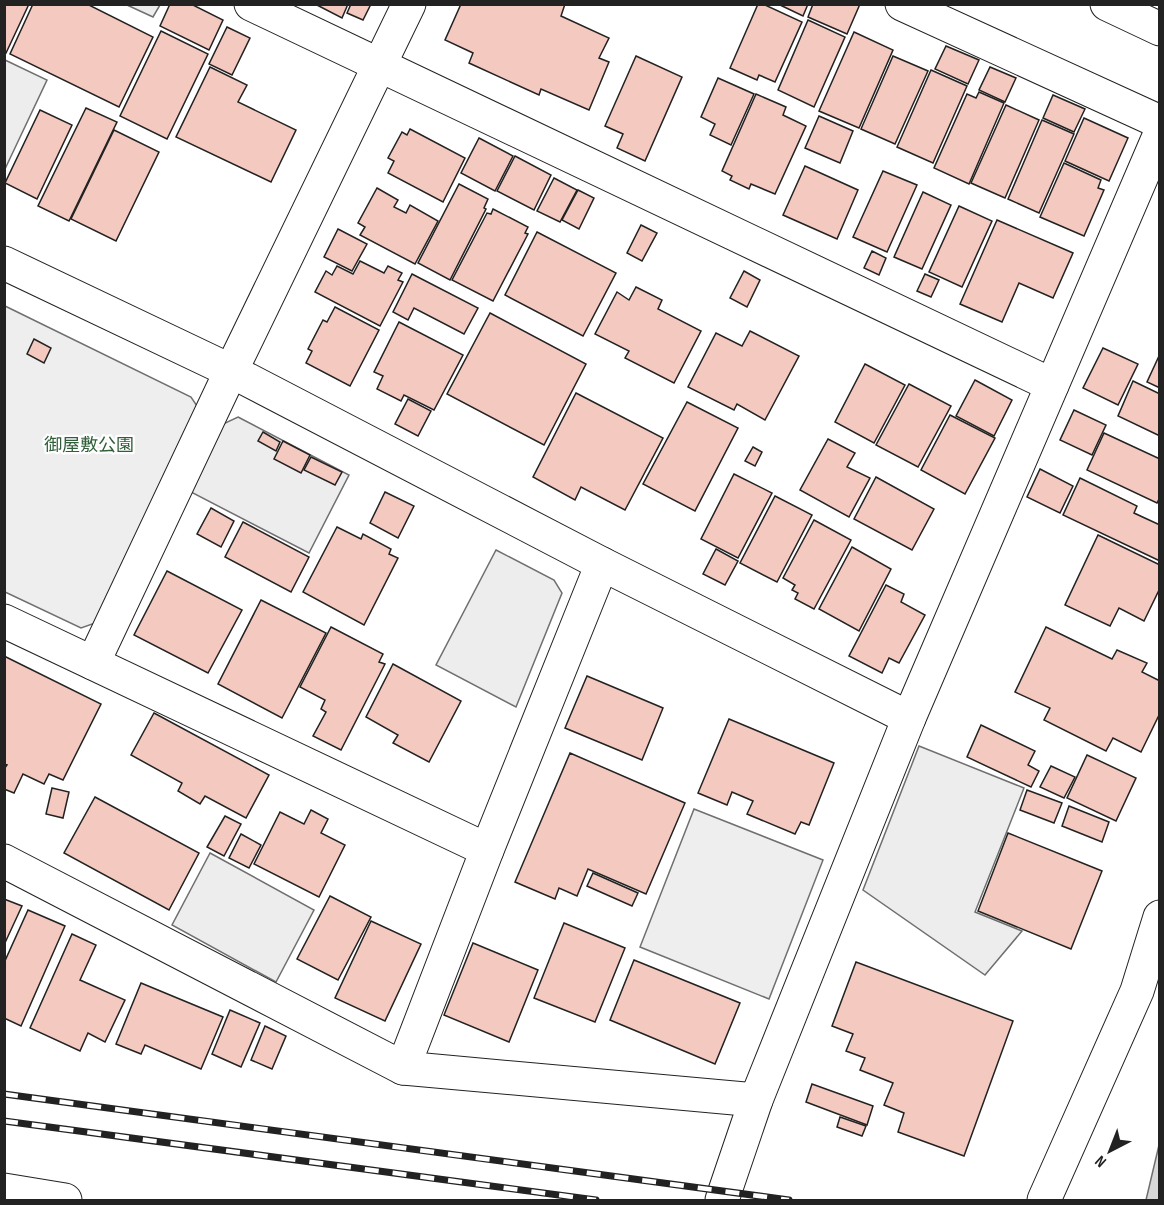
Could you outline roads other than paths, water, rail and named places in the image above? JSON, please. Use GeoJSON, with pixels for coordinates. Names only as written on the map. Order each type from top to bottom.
{"type":"FeatureCollection","features":[{"type":"Feature","properties":{"kind":"street"},"geometry":{"type":"LineString","coordinates":[[251,4],[1052,385]]}},
{"type":"Feature","properties":{"kind":"street"},"geometry":{"type":"LineString","coordinates":[[93,663],[231,371],[409,4]]}},
{"type":"Feature","properties":{"kind":"street"},"geometry":{"type":"LineString","coordinates":[[902,4],[1160,122]]}},
{"type":"Feature","properties":{"kind":"street"},"geometry":{"type":"LineString","coordinates":[[1107,4],[1160,29]]}},
{"type":"Feature","properties":{"kind":"street"},"geometry":{"type":"LineString","coordinates":[[722,1200],[756,1100],[909,718],[1160,134]]}},
{"type":"Feature","properties":{"kind":"street"},"geometry":{"type":"LineString","coordinates":[[4,263],[231,371],[602,564],[909,718]]}},
{"type":"Feature","properties":{"kind":"street"},"geometry":{"type":"LineString","coordinates":[[403,1068],[487,850],[602,564]]}},
{"type":"Feature","properties":{"kind":"street"},"geometry":{"type":"LineString","coordinates":[[4,621],[487,850]]}},
{"type":"Feature","properties":{"kind":"street"},"geometry":{"type":"LineString","coordinates":[[4,861],[403,1068],[756,1100]]}},
{"type":"Feature","properties":{"kind":"street"},"geometry":{"type":"LineString","coordinates":[[1044,1200],[1137,991],[1160,916]]}},
{"type":"Feature","properties":{"kind":"street"},"geometry":{"type":"LineString","coordinates":[[4,1190],[65,1200]]}},
{"type":"Feature","properties":{"kind":"railway"},"geometry":{"type":"LineString","coordinates":[[4,1094],[789,1200]]}},
{"type":"Feature","properties":{"kind":"railway"},"geometry":{"type":"LineString","coordinates":[[4,1121],[596,1200]]}},
{"type":"Feature","properties":{"kind":"park label","name":"御屋敷公園"},"geometry":{"type":"Point","coordinates":[89,445]}}]}
